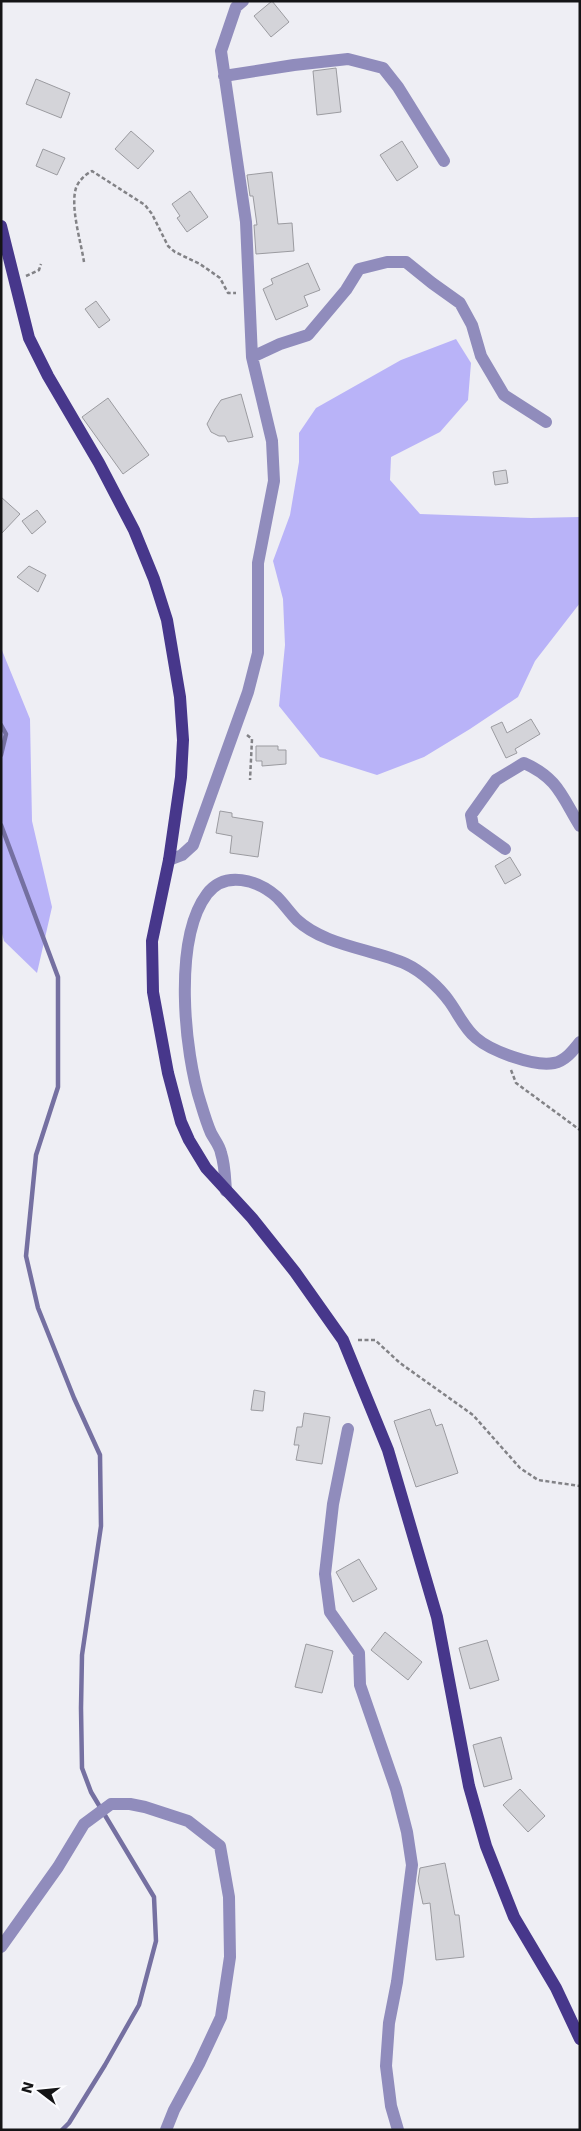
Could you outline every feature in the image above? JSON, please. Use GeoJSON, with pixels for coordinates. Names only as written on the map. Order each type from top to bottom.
{"type":"FeatureCollection","features":[{"type":"Feature","properties":{"kind":"main road"},"geometry":{"type":"LineString","coordinates":[[1,226],[30,338],[48,376],[99,463],[134,530],[154,579],[167,620],[180,697],[183,740],[181,777],[169,860],[152,941],[153,992],[168,1073],[181,1122],[189,1140],[206,1168],[295,1272],[343,1340],[388,1450],[437,1617],[469,1786],[486,1846],[514,1917],[556,1988],[580,2039]]}},
{"type":"Feature","properties":{"kind":"street"},"geometry":{"type":"LineString","coordinates":[[169,860],[182,855],[192,845],[248,692],[258,653],[258,563],[274,481],[272,440],[252,357],[246,222],[221,51],[236,7],[243,1]]}},
{"type":"Feature","properties":{"kind":"street"},"geometry":{"type":"LineString","coordinates":[[224,76],[294,64],[348,60],[384,68],[444,161]]}},
{"type":"Feature","properties":{"kind":"street"},"geometry":{"type":"LineString","coordinates":[[252,357],[280,344],[308,335],[346,290],[359,269],[387,262],[406,262],[460,303],[472,325],[480,356],[504,395],[546,422]]}},
{"type":"Feature","properties":{"kind":"street"},"geometry":{"type":"LineString","coordinates":[[505,849],[474,826],[471,816],[496,780],[524,763],[535,768],[554,782],[580,826]]}},
{"type":"Feature","properties":{"kind":"street"},"geometry":{"type":"LineString","coordinates":[[226,1191],[221,1152],[210,1131],[193,1075],[188,1046],[186,1007],[188,939],[192,921],[200,903],[209,890],[219,882],[229,879],[252,883],[277,897],[298,921],[316,932],[352,948],[406,964],[428,980],[448,1000],[476,1038],[493,1049],[543,1064],[555,1063],[570,1054],[580,1042]]}},
{"type":"Feature","properties":{"kind":"street"},"geometry":{"type":"LineString","coordinates":[[348,1429],[334,1504],[325,1574],[330,1612],[359,1653],[360,1685],[396,1789],[407,1832],[412,1865],[396,1982],[388,2023],[386,2066],[391,2106],[398,2130]]}},
{"type":"Feature","properties":{"kind":"street"},"geometry":{"type":"LineString","coordinates":[[1,1947],[58,1867],[84,1824],[111,1804],[130,1804],[145,1807],[188,1821],[220,1846],[229,1897],[230,1957],[221,2017],[199,2064],[174,2110],[166,2130]]}},
{"type":"Feature","properties":{"kind":"path"},"geometry":{"type":"LineString","coordinates":[[84,262],[75,204],[76,187],[84,175],[92,171],[145,205],[152,214],[168,246],[175,252],[200,264],[220,278],[228,293],[248,293]]}},
{"type":"Feature","properties":{"kind":"path"},"geometry":{"type":"LineString","coordinates":[[15,279],[39,270],[41,264]]}},
{"type":"Feature","properties":{"kind":"path"},"geometry":{"type":"LineString","coordinates":[[235,728],[252,739],[250,780]]}},
{"type":"Feature","properties":{"kind":"path"},"geometry":{"type":"LineString","coordinates":[[512,1056],[511,1070],[516,1083],[580,1130]]}},
{"type":"Feature","properties":{"kind":"path"},"geometry":{"type":"LineString","coordinates":[[343,1340],[375,1340],[400,1363],[473,1415],[520,1468],[538,1480],[580,1486]]}},
{"type":"Feature","properties":{"kind":"shaded area"},"geometry":{"type":"Polygon","coordinates":[[[456,339],[471,363],[468,400],[440,432],[391,457],[390,480],[420,514],[531,518],[580,517],[580,603],[535,661],[518,697],[424,757],[377,775],[320,757],[279,706],[285,645],[283,599],[273,561],[290,515],[299,462],[299,433],[316,408],[401,360],[456,339]]]}},
{"type":"Feature","properties":{"kind":"shaded area"},"geometry":{"type":"Polygon","coordinates":[[[1,648],[30,719],[32,821],[52,907],[37,973],[4,941],[1,930],[1,648]]]}},
{"type":"Feature","properties":{"kind":"building"},"geometry":{"type":"Polygon","coordinates":[[[272,1],[289,22],[271,37],[254,16],[272,1]]]}},
{"type":"Feature","properties":{"kind":"building"},"geometry":{"type":"Polygon","coordinates":[[[336,68],[341,112],[317,115],[313,71],[336,68]]]}},
{"type":"Feature","properties":{"kind":"building"},"geometry":{"type":"Polygon","coordinates":[[[36,79],[70,93],[61,118],[26,104],[36,79]]]}},
{"type":"Feature","properties":{"kind":"building"},"geometry":{"type":"Polygon","coordinates":[[[131,131],[154,151],[138,169],[115,149],[131,131]]]}},
{"type":"Feature","properties":{"kind":"building"},"geometry":{"type":"Polygon","coordinates":[[[402,141],[418,167],[397,181],[380,155],[402,141]]]}},
{"type":"Feature","properties":{"kind":"building"},"geometry":{"type":"Polygon","coordinates":[[[43,149],[65,158],[57,175],[36,166],[43,149]]]}},
{"type":"Feature","properties":{"kind":"building"},"geometry":{"type":"Polygon","coordinates":[[[272,172],[278,224],[292,223],[294,251],[256,254],[254,225],[257,225],[253,196],[250,196],[247,175],[272,172]]]}},
{"type":"Feature","properties":{"kind":"building"},"geometry":{"type":"Polygon","coordinates":[[[190,191],[208,217],[187,232],[177,218],[180,216],[172,204],[190,191]]]}},
{"type":"Feature","properties":{"kind":"building"},"geometry":{"type":"Polygon","coordinates":[[[308,263],[320,290],[304,296],[308,306],[276,320],[263,289],[273,284],[271,279],[308,263]]]}},
{"type":"Feature","properties":{"kind":"building"},"geometry":{"type":"Polygon","coordinates":[[[96,301],[110,320],[99,328],[85,309],[96,301]]]}},
{"type":"Feature","properties":{"kind":"building"},"geometry":{"type":"Polygon","coordinates":[[[241,394],[253,437],[228,442],[225,436],[219,436],[211,432],[207,424],[221,400],[241,394]]]}},
{"type":"Feature","properties":{"kind":"building"},"geometry":{"type":"Polygon","coordinates":[[[108,398],[149,455],[123,474],[82,417],[108,398]]]}},
{"type":"Feature","properties":{"kind":"building"},"geometry":{"type":"Polygon","coordinates":[[[506,470],[508,483],[495,485],[493,472],[506,470]]]}},
{"type":"Feature","properties":{"kind":"building"},"geometry":{"type":"Polygon","coordinates":[[[1,497],[20,514],[1,534],[1,497]]]}},
{"type":"Feature","properties":{"kind":"building"},"geometry":{"type":"Polygon","coordinates":[[[37,510],[46,522],[32,534],[22,521],[37,510]]]}},
{"type":"Feature","properties":{"kind":"building"},"geometry":{"type":"Polygon","coordinates":[[[29,566],[46,575],[38,592],[17,577],[29,566]]]}},
{"type":"Feature","properties":{"kind":"building"},"geometry":{"type":"Polygon","coordinates":[[[531,719],[540,734],[515,749],[517,753],[506,758],[491,727],[502,722],[507,733],[531,719]]]}},
{"type":"Feature","properties":{"kind":"building"},"geometry":{"type":"Polygon","coordinates":[[[256,746],[278,746],[278,750],[286,750],[286,764],[262,766],[262,761],[256,761],[256,746]]]}},
{"type":"Feature","properties":{"kind":"building"},"geometry":{"type":"Polygon","coordinates":[[[220,811],[232,813],[232,817],[263,822],[258,857],[230,853],[232,836],[216,833],[220,811]]]}},
{"type":"Feature","properties":{"kind":"building"},"geometry":{"type":"Polygon","coordinates":[[[510,857],[521,875],[505,884],[495,866],[510,857]]]}},
{"type":"Feature","properties":{"kind":"building"},"geometry":{"type":"Polygon","coordinates":[[[254,1390],[265,1392],[263,1411],[251,1410],[254,1390]]]}},
{"type":"Feature","properties":{"kind":"building"},"geometry":{"type":"Polygon","coordinates":[[[430,1409],[436,1426],[442,1424],[458,1473],[416,1487],[394,1421],[430,1409]]]}},
{"type":"Feature","properties":{"kind":"building"},"geometry":{"type":"Polygon","coordinates":[[[304,1413],[330,1417],[322,1464],[296,1460],[299,1445],[294,1445],[297,1427],[302,1427],[304,1413]]]}},
{"type":"Feature","properties":{"kind":"building"},"geometry":{"type":"Polygon","coordinates":[[[359,1559],[377,1589],[353,1602],[336,1572],[359,1559]]]}},
{"type":"Feature","properties":{"kind":"building"},"geometry":{"type":"Polygon","coordinates":[[[385,1632],[422,1662],[408,1680],[371,1650],[385,1632]]]}},
{"type":"Feature","properties":{"kind":"building"},"geometry":{"type":"Polygon","coordinates":[[[487,1640],[499,1680],[470,1689],[459,1648],[487,1640]]]}},
{"type":"Feature","properties":{"kind":"building"},"geometry":{"type":"Polygon","coordinates":[[[306,1644],[333,1651],[322,1693],[295,1687],[306,1644]]]}},
{"type":"Feature","properties":{"kind":"building"},"geometry":{"type":"Polygon","coordinates":[[[501,1737],[512,1779],[484,1787],[473,1745],[501,1737]]]}},
{"type":"Feature","properties":{"kind":"building"},"geometry":{"type":"Polygon","coordinates":[[[520,1789],[545,1816],[528,1832],[503,1805],[520,1789]]]}},
{"type":"Feature","properties":{"kind":"building"},"geometry":{"type":"Polygon","coordinates":[[[445,1863],[455,1915],[459,1915],[464,1957],[436,1960],[430,1903],[423,1904],[418,1881],[420,1868],[445,1863]]]}},
{"type":"Feature","properties":{"kind":"waterway"},"geometry":{"type":"LineString","coordinates":[[1,725],[6,734],[1,755]]}},
{"type":"Feature","properties":{"kind":"waterway"},"geometry":{"type":"LineString","coordinates":[[1,825],[58,977],[58,1087],[36,1155],[26,1256],[38,1308],[74,1398],[100,1455],[101,1526],[82,1655],[82,1768],[91,1792],[154,1897],[156,1941],[139,2005],[105,2065],[69,2123],[62,2130]]}}]}
